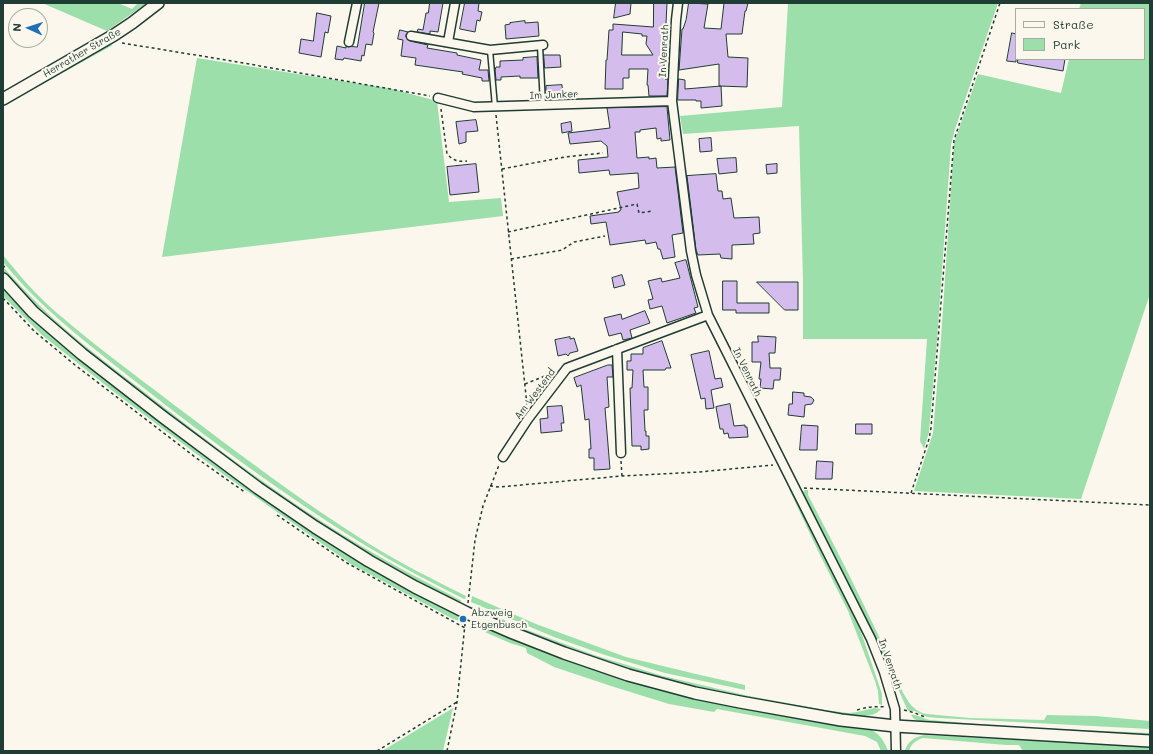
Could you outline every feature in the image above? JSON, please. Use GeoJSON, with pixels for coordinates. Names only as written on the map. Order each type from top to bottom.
{"type":"FeatureCollection","features":[{"type":"Feature","properties":{"kind":"street","name":"Herrather Straße"},"geometry":{"type":"LineString","coordinates":[[3,99],[114,35],[158,3]]}},
{"type":"Feature","properties":{"kind":"street"},"geometry":{"type":"LineString","coordinates":[[349,42],[357,3]]}},
{"type":"Feature","properties":{"kind":"street"},"geometry":{"type":"LineString","coordinates":[[448,42],[455,3]]}},
{"type":"Feature","properties":{"kind":"street","name":"In Venrath"},"geometry":{"type":"LineString","coordinates":[[678,3],[672,101],[691,250],[696,275],[708,315],[871,639],[884,672],[895,709],[896,751]]}},
{"type":"Feature","properties":{"kind":"street"},"geometry":{"type":"LineString","coordinates":[[411,36],[490,50],[542,45]]}},
{"type":"Feature","properties":{"kind":"street","name":"Im Junker"},"geometry":{"type":"LineString","coordinates":[[440,98],[474,107],[672,101]]}},
{"type":"Feature","properties":{"kind":"street"},"geometry":{"type":"LineString","coordinates":[[6,275],[33,312],[82,354],[162,417],[258,488],[315,527],[369,561],[415,587],[467,613],[564,653],[628,675],[695,693],[840,720],[895,726],[1150,741]]}},
{"type":"Feature","properties":{"kind":"street","name":"Am Westend"},"geometry":{"type":"LineString","coordinates":[[503,457],[528,419],[567,368],[708,315]]}},
{"type":"Feature","properties":{"kind":"street"},"geometry":{"type":"LineString","coordinates":[[617,350],[621,453]]}},
{"type":"Feature","properties":{"kind":"lane"},"geometry":{"type":"LineString","coordinates":[[542,45],[543,105]]}},
{"type":"Feature","properties":{"kind":"lane"},"geometry":{"type":"LineString","coordinates":[[490,50],[495,107]]}},
{"type":"Feature","properties":{"kind":"path"},"geometry":{"type":"LineString","coordinates":[[911,493],[929,439],[931,428],[954,140],[1000,3]]}},
{"type":"Feature","properties":{"kind":"path"},"geometry":{"type":"LineString","coordinates":[[114,35],[119,42],[232,60],[440,98],[447,154],[452,159],[459,162],[467,161]]}},
{"type":"Feature","properties":{"kind":"path"},"geometry":{"type":"LineString","coordinates":[[495,107],[528,419]]}},
{"type":"Feature","properties":{"kind":"path"},"geometry":{"type":"LineString","coordinates":[[502,169],[565,157],[603,153]]}},
{"type":"Feature","properties":{"kind":"path"},"geometry":{"type":"LineString","coordinates":[[508,232],[637,204],[640,213],[653,212]]}},
{"type":"Feature","properties":{"kind":"path"},"geometry":{"type":"LineString","coordinates":[[511,259],[562,250],[574,242],[605,236]]}},
{"type":"Feature","properties":{"kind":"path"},"geometry":{"type":"LineString","coordinates":[[3,265],[6,275]]}},
{"type":"Feature","properties":{"kind":"path"},"geometry":{"type":"LineString","coordinates":[[524,384],[567,368]]}},
{"type":"Feature","properties":{"kind":"path"},"geometry":{"type":"LineString","coordinates":[[621,453],[622,476]]}},
{"type":"Feature","properties":{"kind":"path"},"geometry":{"type":"LineString","coordinates":[[447,751],[457,702],[475,540],[483,506],[503,457]]}},
{"type":"Feature","properties":{"kind":"path"},"geometry":{"type":"LineString","coordinates":[[490,486],[500,487],[622,476],[700,472],[782,464]]}},
{"type":"Feature","properties":{"kind":"path"},"geometry":{"type":"LineString","coordinates":[[795,487],[1150,505]]}},
{"type":"Feature","properties":{"kind":"path"},"geometry":{"type":"LineString","coordinates":[[377,751],[457,702]]}},
{"type":"Feature","properties":{"kind":"path"},"geometry":{"type":"LineString","coordinates":[[856,711],[877,706],[915,713],[927,718]]}},
{"type":"Feature","properties":{"kind":"green space"},"geometry":{"type":"Polygon","coordinates":[[[42,3],[118,3],[132,9],[138,3],[147,3],[107,31],[42,3]]]}},
{"type":"Feature","properties":{"kind":"green space"},"geometry":{"type":"Polygon","coordinates":[[[788,3],[998,3],[955,129],[951,145],[929,432],[924,449],[920,441],[927,339],[803,339],[799,126],[683,134],[680,116],[782,107],[788,3]]]}},
{"type":"Feature","properties":{"kind":"green space"},"geometry":{"type":"Polygon","coordinates":[[[1081,3],[1150,3],[1150,294],[1081,499],[914,491],[933,433],[954,143],[978,74],[1061,93],[1069,60],[1145,60],[1145,8],[1079,8],[1081,3]]]}},
{"type":"Feature","properties":{"kind":"green space"},"geometry":{"type":"Polygon","coordinates":[[[107,44],[113,45],[3,106],[3,102],[107,44]]]}},
{"type":"Feature","properties":{"kind":"green space"},"geometry":{"type":"Polygon","coordinates":[[[197,58],[392,89],[437,101],[449,202],[501,198],[503,216],[162,257],[197,58]]]}},
{"type":"Feature","properties":{"kind":"green space"},"geometry":{"type":"Polygon","coordinates":[[[3,255],[35,292],[71,325],[246,459],[345,529],[394,559],[466,596],[465,599],[413,573],[334,526],[305,507],[194,427],[51,312],[18,280],[3,262],[3,255]]]}},
{"type":"Feature","properties":{"kind":"green space"},"geometry":{"type":"Polygon","coordinates":[[[3,267],[42,308],[79,341],[246,469],[343,535],[387,561],[462,601],[457,603],[371,556],[270,489],[211,447],[63,331],[3,272],[3,267]]]}},
{"type":"Feature","properties":{"kind":"green space"},"geometry":{"type":"Polygon","coordinates":[[[3,288],[34,320],[76,357],[223,470],[309,530],[459,616],[461,619],[460,621],[453,619],[351,564],[223,474],[118,395],[42,335],[3,296],[3,288]]]}},
{"type":"Feature","properties":{"kind":"green space"},"geometry":{"type":"Polygon","coordinates":[[[790,488],[849,603],[861,632],[882,694],[882,705],[879,704],[878,691],[875,681],[848,611],[820,555],[789,489],[790,488]]]}},
{"type":"Feature","properties":{"kind":"green space"},"geometry":{"type":"Polygon","coordinates":[[[805,490],[808,490],[808,495],[865,607],[901,688],[908,701],[916,709],[927,714],[970,718],[1044,720],[1047,715],[1096,716],[1150,721],[1150,729],[939,718],[927,717],[915,711],[908,711],[866,618],[803,494],[805,490]]]}},
{"type":"Feature","properties":{"kind":"green space"},"geometry":{"type":"Polygon","coordinates":[[[472,596],[536,624],[626,657],[745,685],[745,690],[665,673],[605,655],[554,637],[471,602],[472,596]]]}},
{"type":"Feature","properties":{"kind":"green space"},"geometry":{"type":"Polygon","coordinates":[[[474,607],[530,631],[594,655],[663,676],[749,696],[825,710],[849,713],[874,708],[881,709],[875,714],[867,716],[834,714],[679,683],[615,665],[476,612],[474,607]]]}},
{"type":"Feature","properties":{"kind":"green space"},"geometry":{"type":"Polygon","coordinates":[[[475,623],[579,664],[660,690],[868,728],[881,737],[888,751],[881,751],[877,742],[865,736],[717,709],[714,712],[669,704],[554,667],[527,653],[526,648],[510,643],[471,626],[475,623]]]}},
{"type":"Feature","properties":{"kind":"green space"},"geometry":{"type":"Polygon","coordinates":[[[453,708],[443,751],[382,751],[453,708]]]}},
{"type":"Feature","properties":{"kind":"green space"},"geometry":{"type":"Polygon","coordinates":[[[911,715],[916,715],[930,720],[1015,727],[1150,733],[1150,736],[923,723],[914,719],[911,715]]]}},
{"type":"Feature","properties":{"kind":"green space"},"geometry":{"type":"Polygon","coordinates":[[[924,735],[1150,747],[1150,751],[1023,751],[1019,745],[923,738],[914,743],[909,751],[905,751],[907,745],[912,740],[924,735]]]}},
{"type":"Feature","properties":{"kind":"building"},"geometry":{"type":"Polygon","coordinates":[[[365,3],[379,3],[372,45],[366,44],[364,56],[362,55],[361,61],[344,58],[343,60],[335,59],[337,46],[346,48],[346,46],[357,47],[365,3]]]}},
{"type":"Feature","properties":{"kind":"building"},"geometry":{"type":"Polygon","coordinates":[[[430,3],[443,3],[438,32],[430,31],[430,34],[417,32],[418,29],[423,30],[426,13],[428,13],[430,3]]]}},
{"type":"Feature","properties":{"kind":"building"},"geometry":{"type":"Polygon","coordinates":[[[465,3],[479,3],[478,11],[482,12],[480,21],[477,20],[475,32],[460,29],[465,3]]]}},
{"type":"Feature","properties":{"kind":"building"},"geometry":{"type":"Polygon","coordinates":[[[616,3],[631,3],[630,14],[614,18],[616,3]]]}},
{"type":"Feature","properties":{"kind":"building"},"geometry":{"type":"Polygon","coordinates":[[[654,3],[667,3],[664,65],[665,79],[668,79],[667,96],[649,96],[647,85],[648,69],[629,69],[629,78],[623,78],[623,89],[605,89],[609,30],[613,30],[613,24],[653,27],[654,3]],[[623,32],[622,55],[653,55],[646,44],[647,36],[642,36],[642,34],[623,32]]]}},
{"type":"Feature","properties":{"kind":"building"},"geometry":{"type":"Polygon","coordinates":[[[689,3],[708,4],[704,28],[721,29],[724,3],[748,3],[745,11],[742,34],[726,34],[728,57],[748,58],[747,87],[719,86],[719,64],[679,70],[682,29],[686,20],[689,3]]]}},
{"type":"Feature","properties":{"kind":"building"},"geometry":{"type":"Polygon","coordinates":[[[317,13],[331,16],[328,33],[325,32],[321,57],[299,53],[301,39],[313,41],[317,13]]]}},
{"type":"Feature","properties":{"kind":"building"},"geometry":{"type":"Polygon","coordinates":[[[525,21],[525,23],[538,22],[539,36],[506,39],[505,25],[525,21]]]}},
{"type":"Feature","properties":{"kind":"building"},"geometry":{"type":"Polygon","coordinates":[[[400,30],[408,32],[406,37],[410,41],[428,45],[427,48],[457,53],[457,55],[481,60],[479,70],[488,70],[489,81],[482,81],[482,78],[462,74],[463,72],[415,65],[416,58],[401,56],[403,40],[398,39],[400,30]]]}},
{"type":"Feature","properties":{"kind":"building"},"geometry":{"type":"Polygon","coordinates":[[[1012,33],[1015,34],[1016,62],[1007,61],[1012,33]]]}},
{"type":"Feature","properties":{"kind":"building"},"geometry":{"type":"Polygon","coordinates":[[[544,55],[560,55],[561,67],[545,68],[544,55]]]}},
{"type":"Feature","properties":{"kind":"building"},"geometry":{"type":"Polygon","coordinates":[[[537,57],[538,78],[520,78],[520,76],[501,77],[501,80],[496,80],[495,70],[496,67],[500,67],[500,61],[523,60],[523,58],[537,57]]]}},
{"type":"Feature","properties":{"kind":"building"},"geometry":{"type":"Polygon","coordinates":[[[1018,60],[1065,60],[1063,71],[1018,63],[1018,60]]]}},
{"type":"Feature","properties":{"kind":"building"},"geometry":{"type":"Polygon","coordinates":[[[679,79],[685,80],[685,89],[721,86],[722,106],[701,108],[701,101],[678,100],[679,79]]]}},
{"type":"Feature","properties":{"kind":"building"},"geometry":{"type":"Polygon","coordinates":[[[562,85],[563,98],[546,98],[546,86],[562,85]]]}},
{"type":"Feature","properties":{"kind":"building"},"geometry":{"type":"Polygon","coordinates":[[[667,107],[670,140],[661,141],[661,138],[657,139],[656,128],[635,132],[637,158],[656,158],[657,168],[675,167],[683,233],[672,235],[675,257],[663,259],[656,242],[646,244],[645,240],[610,245],[606,222],[591,224],[590,216],[619,212],[621,210],[617,192],[639,188],[638,173],[610,175],[609,170],[579,173],[578,160],[608,157],[607,146],[601,141],[570,144],[568,133],[610,128],[607,108],[667,107]]]}},
{"type":"Feature","properties":{"kind":"building"},"geometry":{"type":"Polygon","coordinates":[[[476,120],[478,131],[466,132],[466,142],[459,144],[456,122],[476,120]]]}},
{"type":"Feature","properties":{"kind":"building"},"geometry":{"type":"Polygon","coordinates":[[[571,122],[572,131],[562,133],[561,124],[571,122]]]}},
{"type":"Feature","properties":{"kind":"building"},"geometry":{"type":"Polygon","coordinates":[[[711,138],[712,151],[700,152],[699,139],[711,138]]]}},
{"type":"Feature","properties":{"kind":"building"},"geometry":{"type":"Polygon","coordinates":[[[736,158],[737,172],[719,174],[717,159],[736,158]]]}},
{"type":"Feature","properties":{"kind":"building"},"geometry":{"type":"Polygon","coordinates":[[[476,164],[479,192],[450,195],[447,167],[476,164]]]}},
{"type":"Feature","properties":{"kind":"building"},"geometry":{"type":"Polygon","coordinates":[[[777,164],[777,173],[767,174],[766,165],[777,164]]]}},
{"type":"Feature","properties":{"kind":"building"},"geometry":{"type":"Polygon","coordinates":[[[716,174],[718,191],[722,191],[723,199],[731,198],[734,218],[759,217],[760,233],[753,234],[754,244],[732,245],[732,259],[721,258],[720,254],[698,255],[696,250],[687,176],[716,174]]]}},
{"type":"Feature","properties":{"kind":"building"},"geometry":{"type":"Polygon","coordinates":[[[686,260],[698,307],[694,308],[696,313],[667,323],[662,306],[650,309],[648,300],[653,299],[648,281],[661,278],[662,282],[680,278],[675,263],[686,260]]]}},
{"type":"Feature","properties":{"kind":"building"},"geometry":{"type":"Polygon","coordinates":[[[622,275],[625,285],[614,288],[612,278],[622,275]]]}},
{"type":"Feature","properties":{"kind":"building"},"geometry":{"type":"Polygon","coordinates":[[[723,281],[737,281],[737,303],[769,303],[769,313],[736,313],[736,310],[723,310],[723,281]]]}},
{"type":"Feature","properties":{"kind":"building"},"geometry":{"type":"Polygon","coordinates":[[[757,282],[798,282],[798,310],[785,310],[757,282]]]}},
{"type":"Feature","properties":{"kind":"building"},"geometry":{"type":"Polygon","coordinates":[[[645,311],[650,323],[630,330],[632,338],[623,340],[621,333],[609,336],[604,318],[621,314],[622,319],[645,311]]]}},
{"type":"Feature","properties":{"kind":"building"},"geometry":{"type":"Polygon","coordinates":[[[758,336],[776,337],[775,353],[769,353],[770,368],[781,368],[780,380],[774,380],[773,389],[760,388],[761,379],[759,379],[761,362],[752,362],[752,342],[758,342],[758,336]]]}},
{"type":"Feature","properties":{"kind":"building"},"geometry":{"type":"Polygon","coordinates":[[[570,337],[570,339],[574,338],[578,351],[570,353],[568,356],[566,354],[558,356],[555,340],[570,337]]]}},
{"type":"Feature","properties":{"kind":"building"},"geometry":{"type":"Polygon","coordinates":[[[662,341],[671,368],[666,368],[665,370],[643,370],[644,387],[648,387],[648,410],[644,410],[645,431],[646,436],[649,436],[649,449],[641,450],[641,446],[632,446],[630,388],[632,388],[633,370],[627,370],[627,361],[631,361],[631,354],[643,354],[643,348],[662,341]]]}},
{"type":"Feature","properties":{"kind":"building"},"geometry":{"type":"Polygon","coordinates":[[[709,351],[715,379],[721,378],[723,387],[711,390],[714,408],[706,409],[705,398],[701,399],[691,355],[709,351]]]}},
{"type":"Feature","properties":{"kind":"building"},"geometry":{"type":"Polygon","coordinates":[[[608,365],[612,365],[613,377],[607,377],[609,407],[605,408],[610,469],[594,470],[594,458],[589,458],[589,449],[591,449],[589,419],[585,420],[581,385],[577,387],[574,378],[608,365]]]}},
{"type":"Feature","properties":{"kind":"building"},"geometry":{"type":"Polygon","coordinates":[[[793,392],[804,393],[804,396],[811,397],[814,400],[812,404],[805,405],[804,417],[788,415],[789,404],[792,404],[793,392]]]}},
{"type":"Feature","properties":{"kind":"building"},"geometry":{"type":"Polygon","coordinates":[[[730,404],[734,426],[745,425],[745,427],[747,427],[748,437],[729,438],[728,433],[724,434],[723,429],[720,429],[716,407],[730,404]]]}},
{"type":"Feature","properties":{"kind":"building"},"geometry":{"type":"Polygon","coordinates":[[[562,406],[564,423],[561,423],[562,431],[541,433],[540,419],[548,418],[547,407],[562,406]]]}},
{"type":"Feature","properties":{"kind":"building"},"geometry":{"type":"Polygon","coordinates":[[[856,424],[872,424],[872,434],[856,434],[856,424]]]}},
{"type":"Feature","properties":{"kind":"building"},"geometry":{"type":"Polygon","coordinates":[[[802,425],[818,426],[817,450],[800,450],[802,425]]]}},
{"type":"Feature","properties":{"kind":"building"},"geometry":{"type":"Polygon","coordinates":[[[817,461],[833,462],[832,479],[816,479],[817,461]]]}},
{"type":"Feature","properties":{"kind":"place","name":"Abzweig Etgenbusch"},"geometry":{"type":"Point","coordinates":[463,619]}}]}
